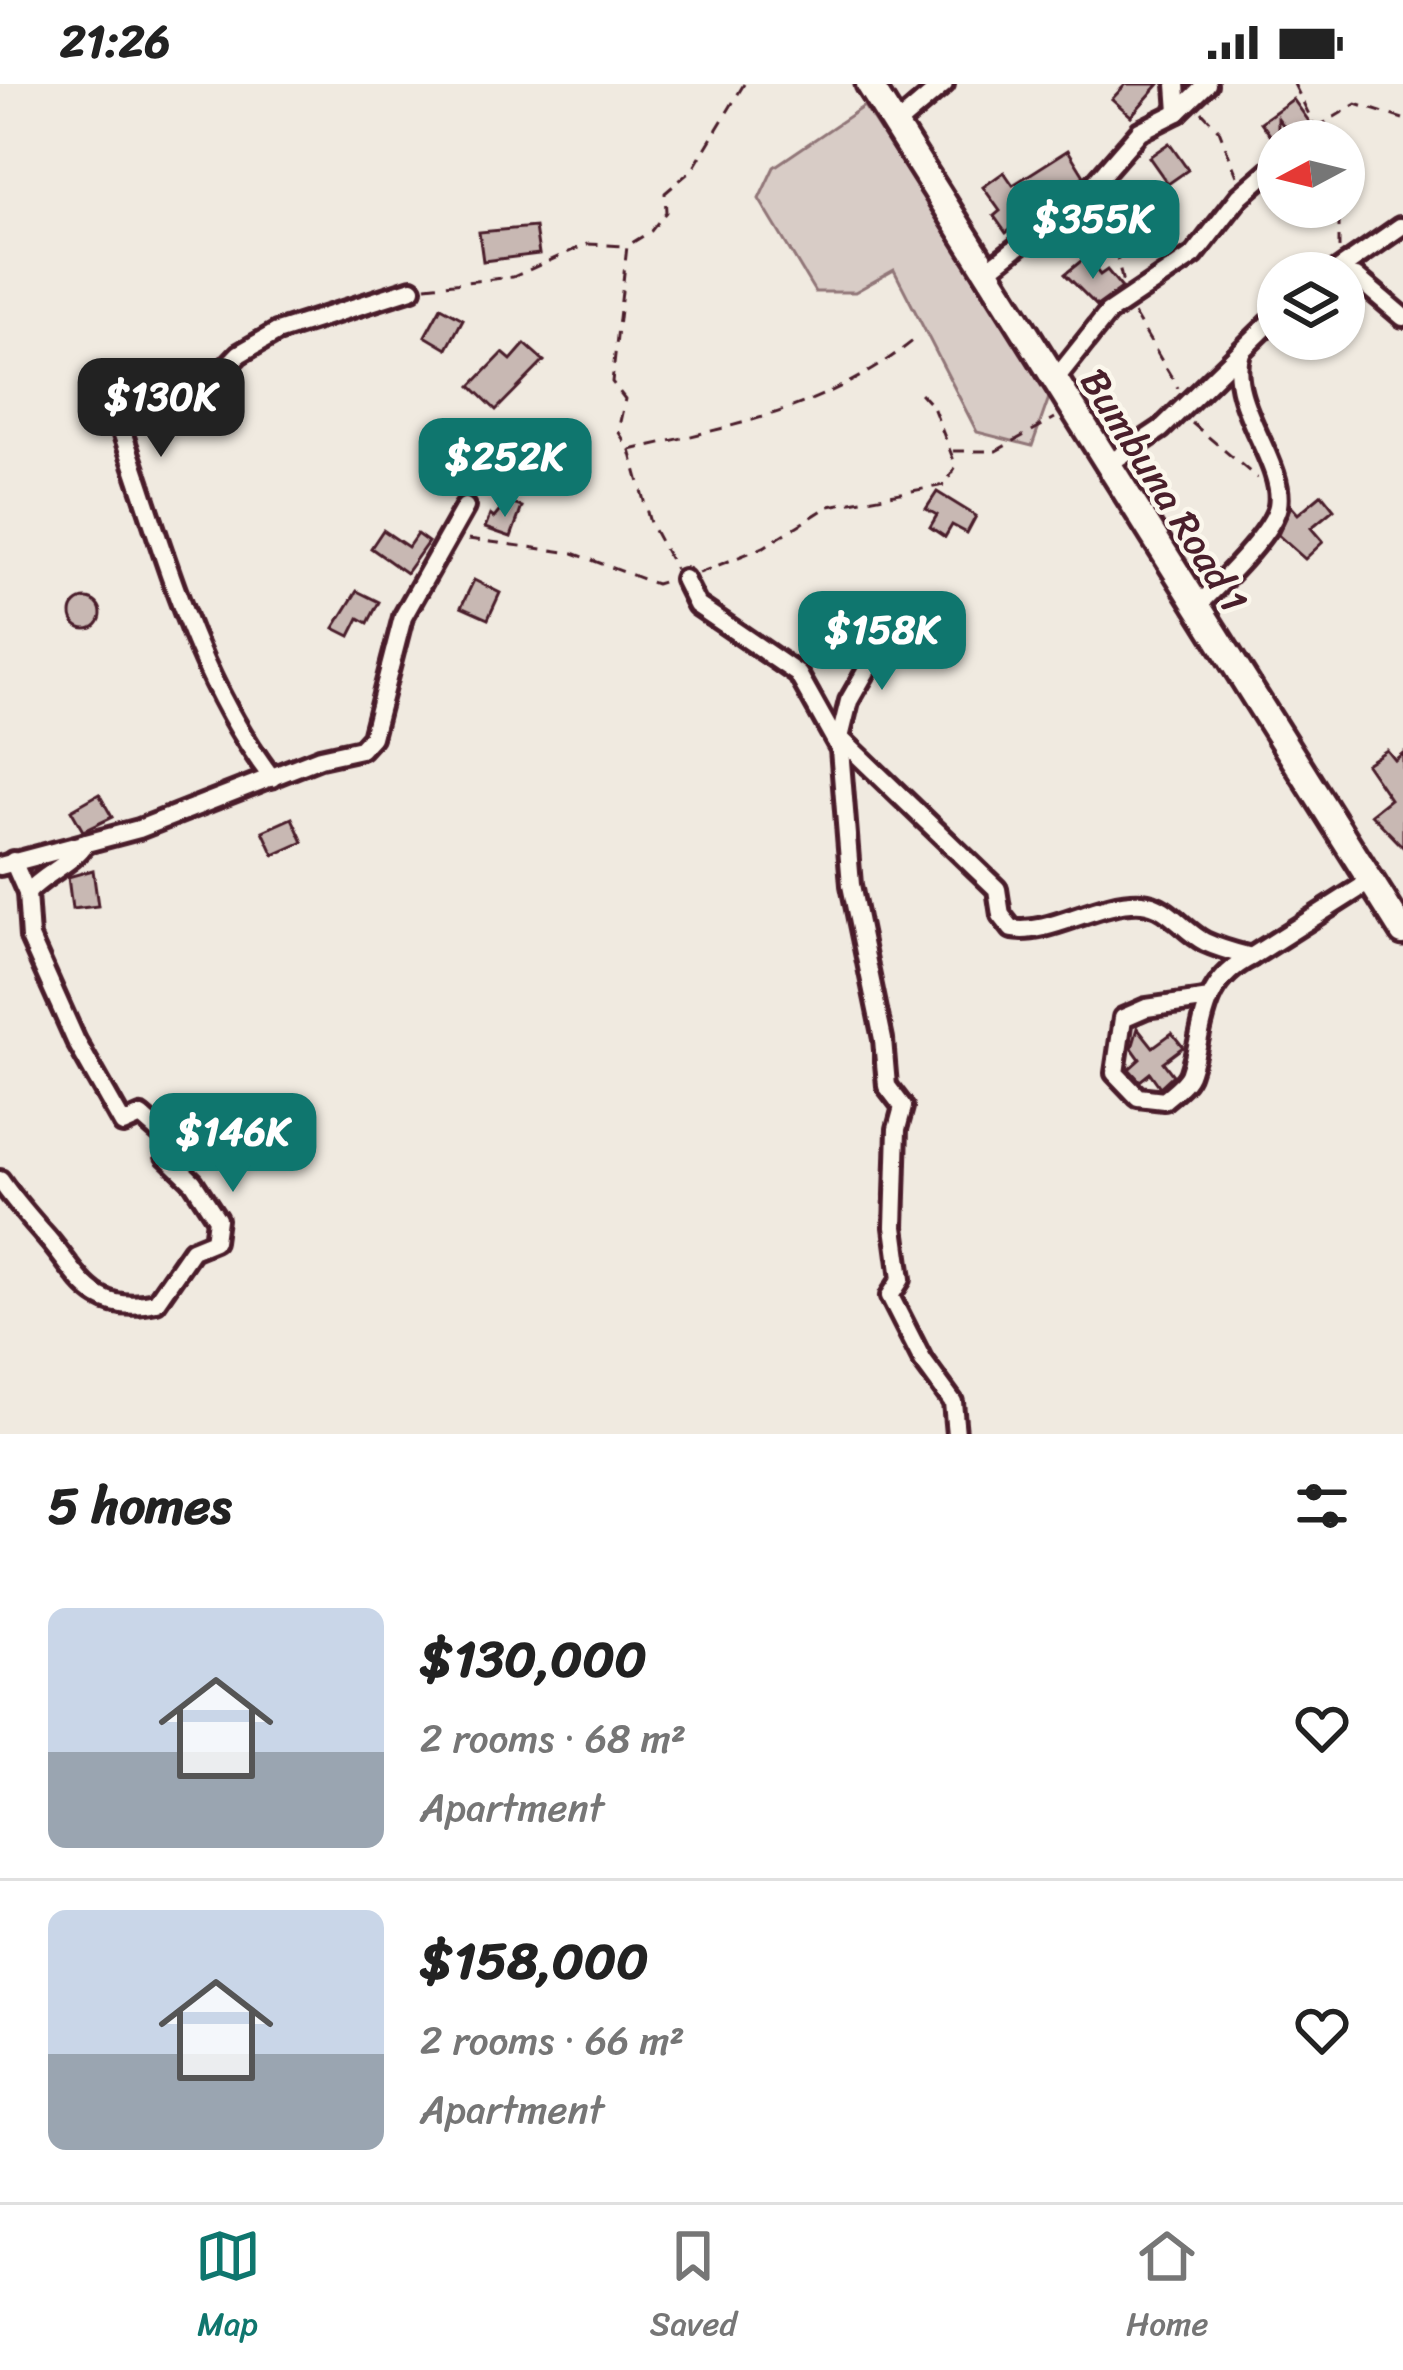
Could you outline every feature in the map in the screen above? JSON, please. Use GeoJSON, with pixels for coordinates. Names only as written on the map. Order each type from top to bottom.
{"type":"FeatureCollection","features":[{"type":"Feature","properties":{"kind":"main road","name":"Bumbuna Road 1"},"geometry":{"type":"LineString","coordinates":[[869,84],[1403,932]]}},
{"type":"Feature","properties":{"kind":"street"},"geometry":{"type":"LineString","coordinates":[[896,126],[944,84]]}},
{"type":"Feature","properties":{"kind":"street"},"geometry":{"type":"LineString","coordinates":[[1176,84],[1178,112]]}},
{"type":"Feature","properties":{"kind":"street"},"geometry":{"type":"LineString","coordinates":[[984,273],[1087,192],[1140,131],[1178,112],[1207,84]]}},
{"type":"Feature","properties":{"kind":"street"},"geometry":{"type":"LineString","coordinates":[[1054,381],[1124,300],[1194,255],[1257,181]]}},
{"type":"Feature","properties":{"kind":"street"},"geometry":{"type":"LineString","coordinates":[[1357,252],[1400,227]]}},
{"type":"Feature","properties":{"kind":"street"},"geometry":{"type":"LineString","coordinates":[[1365,285],[1403,317]]}},
{"type":"Feature","properties":{"kind":"street"},"geometry":{"type":"LineString","coordinates":[[272,778],[237,722],[176,596],[116,415],[218,376],[239,354],[277,332],[412,289]]}},
{"type":"Feature","properties":{"kind":"street"},"geometry":{"type":"LineString","coordinates":[[1107,465],[1162,429],[1257,336]]}},
{"type":"Feature","properties":{"kind":"street"},"geometry":{"type":"LineString","coordinates":[[1196,608],[1252,550],[1279,510],[1276,487],[1239,384],[1241,352]]}},
{"type":"Feature","properties":{"kind":"street"},"geometry":{"type":"LineString","coordinates":[[0,1180],[64,1267],[94,1293],[119,1303],[156,1302],[192,1250],[214,1241],[217,1219],[193,1182],[166,1156],[166,1138],[141,1115],[122,1124],[76,1041],[30,938],[27,893],[6,864],[139,829],[361,749],[372,737],[404,617],[464,507]]}},
{"type":"Feature","properties":{"kind":"street"},"geometry":{"type":"LineString","coordinates":[[684,579],[697,605],[798,674],[838,740],[892,785],[907,805],[997,889],[1001,915],[1012,929],[1030,932],[1059,919],[1133,902],[1160,904],[1205,941],[1251,957]]}},
{"type":"Feature","properties":{"kind":"street"},"geometry":{"type":"LineString","coordinates":[[887,633],[864,669],[838,740],[851,884],[883,1039],[887,1086],[903,1107],[897,1129],[894,1227],[901,1279],[890,1296],[923,1361],[953,1402],[956,1434]]}},
{"type":"Feature","properties":{"kind":"street"},"geometry":{"type":"LineString","coordinates":[[27,893],[61,862],[77,856],[86,842]]}},
{"type":"Feature","properties":{"kind":"street"},"geometry":{"type":"LineString","coordinates":[[1210,999],[1146,1007],[1123,1018],[1115,1073],[1138,1097],[1164,1100],[1190,1077],[1197,1025],[1231,968],[1366,884],[1377,892]]}},
{"type":"Feature","properties":{"kind":"path"},"geometry":{"type":"LineString","coordinates":[[412,289],[513,278],[587,244],[627,246],[651,231],[666,212],[665,193],[694,169],[743,84]]}},
{"type":"Feature","properties":{"kind":"path"},"geometry":{"type":"LineString","coordinates":[[1294,84],[1312,120]]}},
{"type":"Feature","properties":{"kind":"path"},"geometry":{"type":"LineString","coordinates":[[1329,120],[1356,104],[1403,119]]}},
{"type":"Feature","properties":{"kind":"path"},"geometry":{"type":"LineString","coordinates":[[1178,112],[1199,110],[1219,130],[1240,196]]}},
{"type":"Feature","properties":{"kind":"path"},"geometry":{"type":"LineString","coordinates":[[1087,192],[1123,219],[1114,242],[1124,300]]}},
{"type":"Feature","properties":{"kind":"path"},"geometry":{"type":"LineString","coordinates":[[627,246],[612,382],[626,399],[618,431],[631,451],[650,523],[684,579]]}},
{"type":"Feature","properties":{"kind":"path"},"geometry":{"type":"LineString","coordinates":[[631,451],[814,402],[870,376],[914,340]]}},
{"type":"Feature","properties":{"kind":"path"},"geometry":{"type":"LineString","coordinates":[[448,536],[573,553],[656,584],[684,579],[764,547],[829,506],[945,485],[956,466],[952,451],[933,407],[920,393]]}},
{"type":"Feature","properties":{"kind":"path"},"geometry":{"type":"LineString","coordinates":[[952,451],[996,451],[1044,421],[1074,414]]}},
{"type":"Feature","properties":{"kind":"shaded area"},"geometry":{"type":"Polygon","coordinates":[[[864,106],[1051,392],[1032,446],[977,432],[894,270],[855,292],[815,292],[759,199],[774,167],[864,106]]]}},
{"type":"Feature","properties":{"kind":"building"},"geometry":{"type":"Polygon","coordinates":[[[1126,84],[1159,84],[1131,116],[1112,99],[1126,84]]]}},
{"type":"Feature","properties":{"kind":"building"},"geometry":{"type":"Polygon","coordinates":[[[1293,99],[1308,120],[1278,118],[1264,120],[1293,99]]]}},
{"type":"Feature","properties":{"kind":"building"},"geometry":{"type":"Polygon","coordinates":[[[1169,143],[1188,170],[1168,184],[1149,157],[1169,143]]]}},
{"type":"Feature","properties":{"kind":"building"},"geometry":{"type":"Polygon","coordinates":[[[1068,150],[1084,176],[1006,233],[994,216],[1000,211],[983,187],[1004,172],[1013,185],[1068,150]]]}},
{"type":"Feature","properties":{"kind":"building"},"geometry":{"type":"Polygon","coordinates":[[[535,227],[539,254],[483,261],[479,232],[535,227]]]}},
{"type":"Feature","properties":{"kind":"building"},"geometry":{"type":"Polygon","coordinates":[[[1086,257],[1100,275],[1107,270],[1122,288],[1097,306],[1065,274],[1086,257]]]}},
{"type":"Feature","properties":{"kind":"building"},"geometry":{"type":"Polygon","coordinates":[[[441,307],[463,319],[447,349],[425,336],[441,307]]]}},
{"type":"Feature","properties":{"kind":"building"},"geometry":{"type":"Polygon","coordinates":[[[525,344],[544,361],[496,410],[471,386],[503,353],[511,360],[525,344]]]}},
{"type":"Feature","properties":{"kind":"building"},"geometry":{"type":"Polygon","coordinates":[[[937,492],[976,516],[967,533],[952,525],[945,537],[930,527],[937,515],[926,509],[937,492]]]}},
{"type":"Feature","properties":{"kind":"building"},"geometry":{"type":"Polygon","coordinates":[[[1322,494],[1334,509],[1311,528],[1323,542],[1305,559],[1278,535],[1291,506],[1298,514],[1322,494]]]}},
{"type":"Feature","properties":{"kind":"building"},"geometry":{"type":"Polygon","coordinates":[[[507,502],[522,507],[511,537],[485,528],[490,515],[494,518],[507,502]]]}},
{"type":"Feature","properties":{"kind":"building"},"geometry":{"type":"Polygon","coordinates":[[[383,530],[408,547],[417,534],[428,542],[406,573],[371,548],[383,530]]]}},
{"type":"Feature","properties":{"kind":"building"},"geometry":{"type":"Polygon","coordinates":[[[474,580],[500,593],[488,619],[461,607],[474,580]]]}},
{"type":"Feature","properties":{"kind":"building"},"geometry":{"type":"Polygon","coordinates":[[[357,591],[379,602],[368,623],[359,618],[350,636],[334,628],[357,591]]]}},
{"type":"Feature","properties":{"kind":"building"},"geometry":{"type":"Polygon","coordinates":[[[86,599],[97,603],[101,614],[97,625],[86,629],[75,625],[71,614],[75,603],[86,599]]]}},
{"type":"Feature","properties":{"kind":"building"},"geometry":{"type":"Polygon","coordinates":[[[1387,750],[1395,760],[1403,753],[1403,847],[1371,814],[1390,799],[1366,764],[1387,750]]]}},
{"type":"Feature","properties":{"kind":"building"},"geometry":{"type":"Polygon","coordinates":[[[99,794],[112,817],[83,831],[71,810],[99,794]]]}},
{"type":"Feature","properties":{"kind":"building"},"geometry":{"type":"Polygon","coordinates":[[[292,818],[303,842],[274,855],[263,831],[292,818]]]}},
{"type":"Feature","properties":{"kind":"building"},"geometry":{"type":"Polygon","coordinates":[[[93,870],[98,906],[72,909],[68,877],[93,870]]]}},
{"type":"Feature","properties":{"kind":"building"},"geometry":{"type":"Polygon","coordinates":[[[1138,1028],[1153,1047],[1172,1033],[1183,1047],[1163,1062],[1173,1075],[1160,1087],[1150,1073],[1140,1081],[1129,1069],[1140,1059],[1132,1048],[1138,1028]]]}}]}
